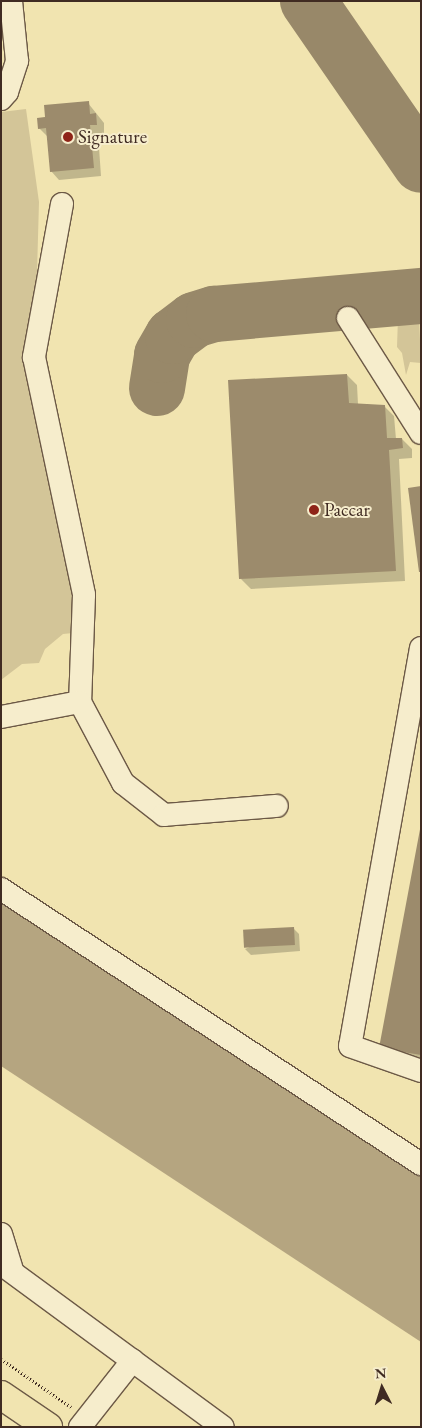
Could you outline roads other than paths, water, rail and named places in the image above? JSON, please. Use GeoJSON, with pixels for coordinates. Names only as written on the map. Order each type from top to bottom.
{"type":"FeatureCollection","features":[{"type":"Feature","properties":{"kind":"main road"},"geometry":{"type":"LineString","coordinates":[[1,1395],[48,1427]]}},
{"type":"Feature","properties":{"kind":"lane"},"geometry":{"type":"LineString","coordinates":[[1,99],[7,92],[17,61],[11,1]]}},
{"type":"Feature","properties":{"kind":"lane"},"geometry":{"type":"LineString","coordinates":[[62,204],[34,357],[84,595],[80,702],[122,783],[164,815],[277,806]]}},
{"type":"Feature","properties":{"kind":"lane"},"geometry":{"type":"LineString","coordinates":[[348,318],[421,433]]}},
{"type":"Feature","properties":{"kind":"lane"},"geometry":{"type":"LineString","coordinates":[[421,648],[350,1046],[421,1071]]}},
{"type":"Feature","properties":{"kind":"lane"},"geometry":{"type":"LineString","coordinates":[[1,717],[80,702]]}},
{"type":"Feature","properties":{"kind":"lane"},"geometry":{"type":"LineString","coordinates":[[1,889],[421,1164]]}},
{"type":"Feature","properties":{"kind":"lane"},"geometry":{"type":"LineString","coordinates":[[1,1234],[6,1267],[223,1427]]}},
{"type":"Feature","properties":{"kind":"lane"},"geometry":{"type":"LineString","coordinates":[[84,1422],[133,1360]]}},
{"type":"Feature","properties":{"kind":"place","name":"Signature"},"geometry":{"type":"Point","coordinates":[68,137]}},
{"type":"Feature","properties":{"kind":"place","name":"Paccar"},"geometry":{"type":"Point","coordinates":[314,510]}}]}
